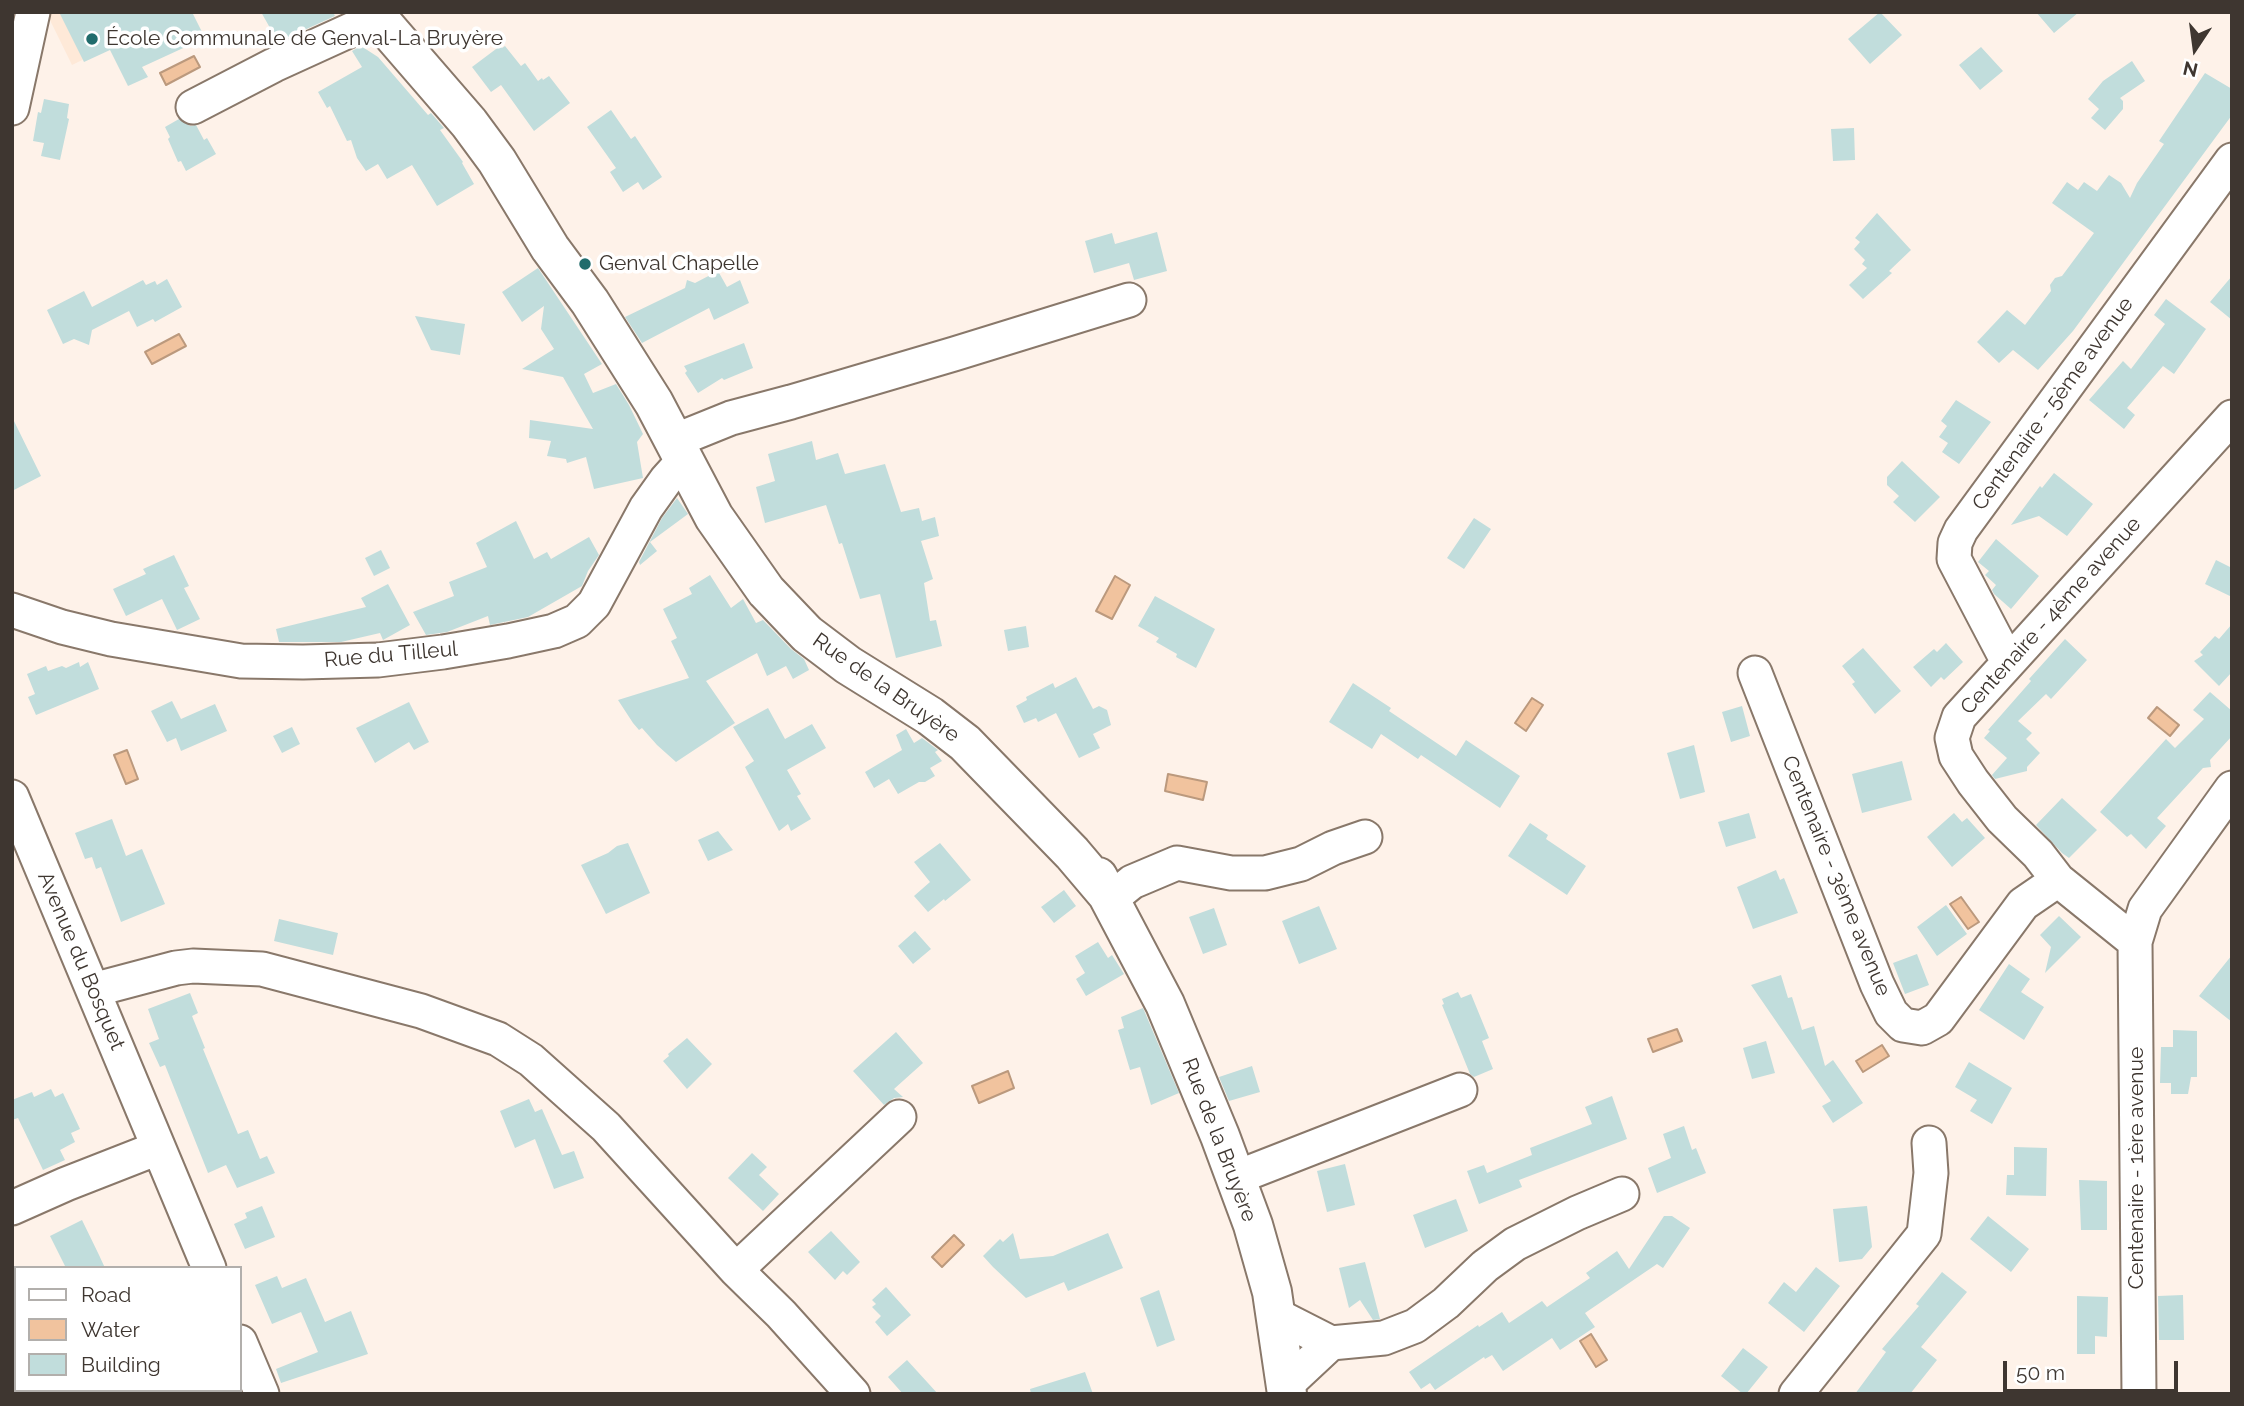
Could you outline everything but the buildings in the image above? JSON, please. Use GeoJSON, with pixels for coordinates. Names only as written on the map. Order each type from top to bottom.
{"type":"FeatureCollection","features":[{"type":"Feature","properties":{"kind":"main road","name":"Rue de la Bruyère"},"geometry":{"type":"LineString","coordinates":[[375,15],[470,123],[497,161],[550,248],[604,323],[654,403],[679,450],[756,551],[814,616],[854,648],[928,691],[954,710],[1000,753],[1097,875],[1165,1004],[1235,1178],[1262,1254],[1276,1315],[1286,1389]]}},
{"type":"Feature","properties":{"kind":"street"},"geometry":{"type":"LineString","coordinates":[[12,108],[33,12]]}},
{"type":"Feature","properties":{"kind":"street","name":"Rue de la Bruyère"},"geometry":{"type":"LineString","coordinates":[[193,107],[375,15]]}},
{"type":"Feature","properties":{"kind":"street","name":"Centenaire - 5ème avenue"},"geometry":{"type":"LineString","coordinates":[[2008,662],[1954,559],[1955,543],[1961,530],[2232,160]]}},
{"type":"Feature","properties":{"kind":"street"},"geometry":{"type":"LineString","coordinates":[[679,450],[732,418],[1129,300]]}},
{"type":"Feature","properties":{"kind":"street","name":"Centenaire - 4ème avenue"},"geometry":{"type":"LineString","coordinates":[[2135,942],[2058,880],[2038,854],[2002,819],[1956,756],[1952,738],[1959,717],[2232,417]]}},
{"type":"Feature","properties":{"kind":"street","name":"Rue du Tilleul"},"geometry":{"type":"LineString","coordinates":[[12,610],[62,627],[111,639],[241,661],[378,660],[443,652],[554,631],[577,621],[594,604],[646,508],[666,480],[679,450]]}},
{"type":"Feature","properties":{"kind":"street","name":"Centenaire - 3ème avenue"},"geometry":{"type":"LineString","coordinates":[[1755,673],[1877,984],[1891,1013],[1903,1025],[1922,1028],[1938,1019],[2023,904],[2058,880]]}},
{"type":"Feature","properties":{"kind":"street","name":"Centenaire - 1ère avenue"},"geometry":{"type":"LineString","coordinates":[[2139,1394],[2135,942],[2145,909],[2232,788]]}},
{"type":"Feature","properties":{"kind":"street","name":"Avenue du Bosquet"},"geometry":{"type":"LineString","coordinates":[[12,797],[207,1266]]}},
{"type":"Feature","properties":{"kind":"street"},"geometry":{"type":"LineString","coordinates":[[1111,899],[1132,882],[1177,863],[1231,873],[1265,873],[1301,864],[1333,848],[1365,837]]}},
{"type":"Feature","properties":{"kind":"street"},"geometry":{"type":"LineString","coordinates":[[93,990],[176,968],[193,966],[262,969],[421,1011],[498,1039],[531,1060],[606,1127],[853,1394]]}},
{"type":"Feature","properties":{"kind":"street"},"geometry":{"type":"LineString","coordinates":[[1235,1178],[1460,1090]]}},
{"type":"Feature","properties":{"kind":"street"},"geometry":{"type":"LineString","coordinates":[[736,1270],[898,1117]]}},
{"type":"Feature","properties":{"kind":"street"},"geometry":{"type":"LineString","coordinates":[[12,1190],[153,1136]]}},
{"type":"Feature","properties":{"kind":"street"},"geometry":{"type":"LineString","coordinates":[[12,1208],[66,1184],[153,1136]]}},
{"type":"Feature","properties":{"kind":"street"},"geometry":{"type":"LineString","coordinates":[[1796,1394],[1924,1234],[1931,1173],[1928,1143]]}},
{"type":"Feature","properties":{"kind":"street"},"geometry":{"type":"LineString","coordinates":[[1276,1315],[1331,1343],[1384,1338],[1415,1326],[1515,1244],[1622,1194]]}},
{"type":"Feature","properties":{"kind":"street"},"geometry":{"type":"LineString","coordinates":[[1286,1389],[1331,1343]]}},
{"type":"Feature","properties":{"kind":"street"},"geometry":{"type":"LineString","coordinates":[[242,1347],[262,1394]]}},
{"type":"Feature","properties":{"kind":"shaded area","name":"École Communale de Genval-La Bruyère"},"geometry":{"type":"Polygon","coordinates":[[[46,12],[180,12],[72,65],[46,12]]]}},
{"type":"Feature","properties":{"kind":"water"},"geometry":{"type":"Polygon","coordinates":[[[194,56],[200,67],[166,85],[160,73],[194,56]]]}},
{"type":"Feature","properties":{"kind":"water"},"geometry":{"type":"Polygon","coordinates":[[[179,334],[186,346],[152,364],[145,352],[179,334]]]}},
{"type":"Feature","properties":{"kind":"water"},"geometry":{"type":"Polygon","coordinates":[[[1115,576],[1130,585],[1112,619],[1096,611],[1115,576]]]}},
{"type":"Feature","properties":{"kind":"water"},"geometry":{"type":"Polygon","coordinates":[[[1532,698],[1543,705],[1526,731],[1515,723],[1532,698]]]}},
{"type":"Feature","properties":{"kind":"water"},"geometry":{"type":"Polygon","coordinates":[[[2157,707],[2179,725],[2170,736],[2148,718],[2157,707]]]}},
{"type":"Feature","properties":{"kind":"water"},"geometry":{"type":"Polygon","coordinates":[[[127,750],[138,779],[126,784],[114,755],[127,750]]]}},
{"type":"Feature","properties":{"kind":"water"},"geometry":{"type":"Polygon","coordinates":[[[1168,774],[1207,782],[1203,800],[1165,791],[1168,774]]]}},
{"type":"Feature","properties":{"kind":"water"},"geometry":{"type":"Polygon","coordinates":[[[1961,897],[1979,922],[1968,929],[1950,904],[1961,897]]]}},
{"type":"Feature","properties":{"kind":"water"},"geometry":{"type":"Polygon","coordinates":[[[1677,1029],[1682,1041],[1653,1052],[1648,1039],[1677,1029]]]}},
{"type":"Feature","properties":{"kind":"water"},"geometry":{"type":"Polygon","coordinates":[[[1882,1045],[1889,1056],[1863,1072],[1856,1061],[1882,1045]]]}},
{"type":"Feature","properties":{"kind":"water"},"geometry":{"type":"Polygon","coordinates":[[[1008,1071],[1014,1088],[979,1103],[972,1086],[1008,1071]]]}},
{"type":"Feature","properties":{"kind":"water"},"geometry":{"type":"Polygon","coordinates":[[[954,1235],[964,1245],[942,1267],[932,1257],[954,1235]]]}},
{"type":"Feature","properties":{"kind":"water"},"geometry":{"type":"Polygon","coordinates":[[[1591,1334],[1607,1360],[1596,1367],[1580,1341],[1591,1334]]]}},
{"type":"Feature","properties":{"kind":"place","name":"École Communale de Genval-La Bruyère"},"geometry":{"type":"Point","coordinates":[92,39]}},
{"type":"Feature","properties":{"kind":"place","name":"Genval Chapelle"},"geometry":{"type":"Point","coordinates":[585,264]}}]}
